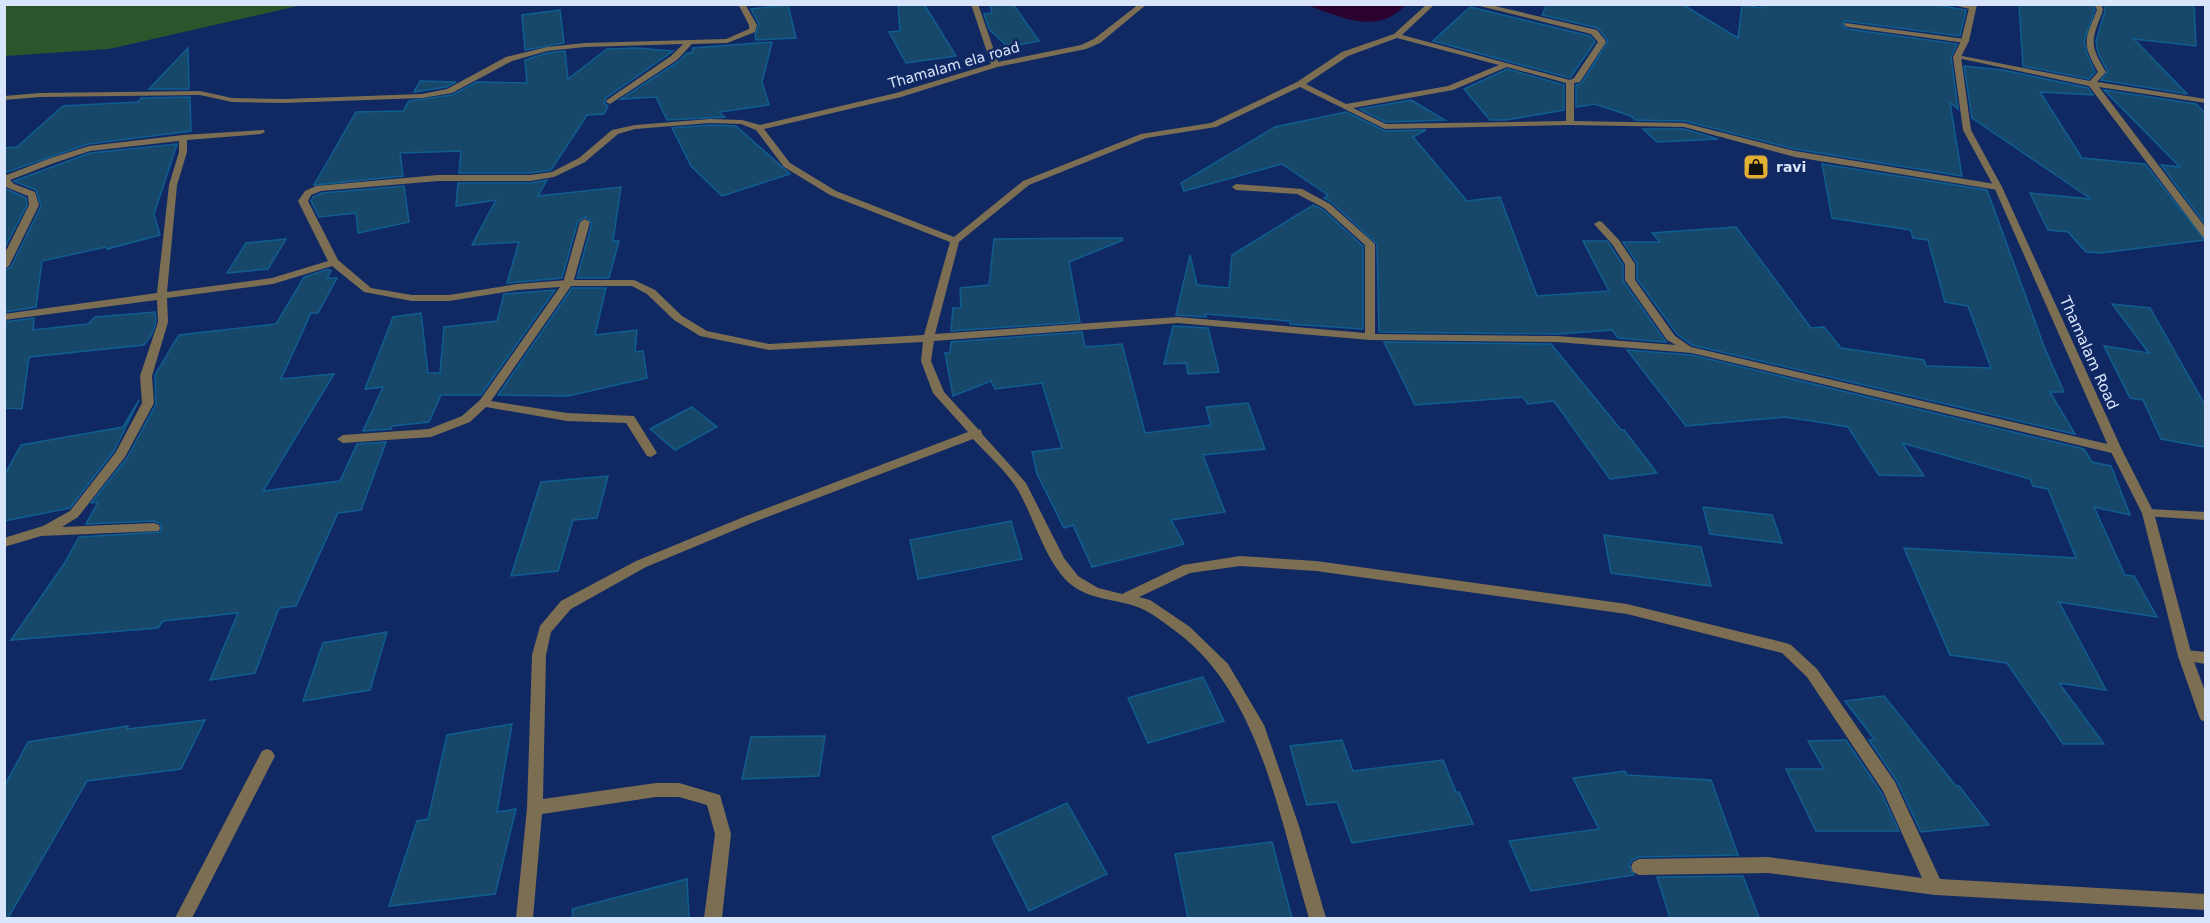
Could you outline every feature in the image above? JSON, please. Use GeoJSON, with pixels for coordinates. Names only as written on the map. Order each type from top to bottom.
{"type":"FeatureCollection","features":[{"type":"Feature","properties":{"kind":"street"},"geometry":{"type":"LineString","coordinates":[[4,98],[141,93],[200,93],[232,100],[284,101],[422,96],[449,91],[509,59],[547,49],[727,40],[752,30],[753,25],[741,4]]}},
{"type":"Feature","properties":{"kind":"street"},"geometry":{"type":"LineString","coordinates":[[974,4],[995,65]]}},
{"type":"Feature","properties":{"kind":"street","name":"Thamalam ela road"},"geometry":{"type":"LineString","coordinates":[[759,128],[898,95],[995,65],[1083,47],[1097,40],[1144,4]]}},
{"type":"Feature","properties":{"kind":"street"},"geometry":{"type":"LineString","coordinates":[[1317,918],[1291,826],[1259,729],[1223,668],[1185,631],[1145,604],[1094,592],[1073,579],[1059,561],[1022,486],[939,393],[926,361],[929,338],[955,241],[1026,183],[1144,136],[1213,125],[1300,84],[1345,54],[1396,36],[1432,4]]}},
{"type":"Feature","properties":{"kind":"street"},"geometry":{"type":"LineString","coordinates":[[1396,36],[1570,82],[1577,80],[1602,42],[1594,32],[1475,4]]}},
{"type":"Feature","properties":{"kind":"street"},"geometry":{"type":"LineString","coordinates":[[1952,4],[1974,6],[1965,41],[1957,57],[2092,84],[2205,101]]}},
{"type":"Feature","properties":{"kind":"street"},"geometry":{"type":"LineString","coordinates":[[2092,84],[2102,72],[2089,52],[2087,42],[2100,10],[2097,4]]}},
{"type":"Feature","properties":{"kind":"street"},"geometry":{"type":"LineString","coordinates":[[1848,25],[1965,41]]}},
{"type":"Feature","properties":{"kind":"street"},"geometry":{"type":"LineString","coordinates":[[610,102],[664,66],[690,42]]}},
{"type":"Feature","properties":{"kind":"street","name":"Thamalam Road"},"geometry":{"type":"LineString","coordinates":[[1957,57],[1967,130],[1998,188],[2116,450],[2148,513],[2185,656],[2205,716]]}},
{"type":"Feature","properties":{"kind":"street"},"geometry":{"type":"LineString","coordinates":[[1345,107],[1450,88],[1506,65]]}},
{"type":"Feature","properties":{"kind":"street"},"geometry":{"type":"LineString","coordinates":[[1570,82],[1570,123]]}},
{"type":"Feature","properties":{"kind":"street"},"geometry":{"type":"LineString","coordinates":[[1300,84],[1385,127],[1570,123],[1684,125],[1795,154],[1998,188]]}},
{"type":"Feature","properties":{"kind":"street"},"geometry":{"type":"LineString","coordinates":[[2092,84],[2205,235]]}},
{"type":"Feature","properties":{"kind":"street"},"geometry":{"type":"LineString","coordinates":[[955,241],[833,193],[787,165],[759,128],[742,122],[710,121],[635,127],[615,132],[582,160],[554,174],[530,178],[438,178],[319,188],[308,193],[303,201],[334,262],[368,290],[412,298],[449,298],[517,287],[568,283],[634,283],[651,292],[678,318],[704,334],[769,347],[1178,320],[1370,338],[1557,339],[1692,350],[2116,450]]}},
{"type":"Feature","properties":{"kind":"street"},"geometry":{"type":"LineString","coordinates":[[4,266],[34,206],[32,194],[11,186],[5,179],[51,160],[88,149],[261,132]]}},
{"type":"Feature","properties":{"kind":"street"},"geometry":{"type":"LineString","coordinates":[[4,543],[48,529],[74,514],[121,454],[148,403],[146,376],[163,322],[162,296],[173,185],[183,152],[183,138]]}},
{"type":"Feature","properties":{"kind":"street"},"geometry":{"type":"LineString","coordinates":[[1236,188],[1299,191],[1327,206],[1370,244],[1370,338]]}},
{"type":"Feature","properties":{"kind":"street"},"geometry":{"type":"LineString","coordinates":[[343,439],[430,433],[466,419],[484,403],[568,283],[585,222]]}},
{"type":"Feature","properties":{"kind":"street"},"geometry":{"type":"LineString","coordinates":[[1599,224],[1616,242],[1629,264],[1630,280],[1671,339],[1692,350]]}},
{"type":"Feature","properties":{"kind":"street"},"geometry":{"type":"LineString","coordinates":[[4,317],[273,281],[334,262]]}},
{"type":"Feature","properties":{"kind":"street"},"geometry":{"type":"LineString","coordinates":[[484,403],[567,417],[630,419],[651,453]]}},
{"type":"Feature","properties":{"kind":"street"},"geometry":{"type":"LineString","coordinates":[[525,918],[536,808],[539,655],[545,630],[566,604],[641,564],[739,523],[977,433]]}},
{"type":"Feature","properties":{"kind":"street"},"geometry":{"type":"LineString","coordinates":[[2148,513],[2205,516]]}},
{"type":"Feature","properties":{"kind":"street"},"geometry":{"type":"LineString","coordinates":[[36,532],[154,528]]}},
{"type":"Feature","properties":{"kind":"street"},"geometry":{"type":"LineString","coordinates":[[1123,599],[1188,568],[1240,561],[1316,566],[1627,609],[1786,649],[1812,673],[1889,787],[1935,887]]}},
{"type":"Feature","properties":{"kind":"street"},"geometry":{"type":"LineString","coordinates":[[2185,656],[2205,658]]}},
{"type":"Feature","properties":{"kind":"street"},"geometry":{"type":"LineString","coordinates":[[183,918],[267,756]]}},
{"type":"Feature","properties":{"kind":"street"},"geometry":{"type":"LineString","coordinates":[[536,808],[566,801],[598,799],[656,790],[679,790],[714,800],[723,834],[713,918]]}},
{"type":"Feature","properties":{"kind":"street"},"geometry":{"type":"LineString","coordinates":[[1639,867],[1768,865],[1935,887],[2205,902]]}},
{"type":"Feature","properties":{"kind":"green space"},"geometry":{"type":"Polygon","coordinates":[[[5,4],[302,5],[109,49],[5,56],[5,4]]]}},
{"type":"Feature","properties":{"kind":"shaded area"},"geometry":{"type":"Polygon","coordinates":[[[1311,4],[1405,5],[1384,20],[1372,22],[1347,19],[1310,6],[1311,4]]]}},
{"type":"Feature","properties":{"kind":"building"},"geometry":{"type":"Polygon","coordinates":[[[898,4],[924,4],[956,56],[906,63],[889,32],[900,31],[898,4]]]}},
{"type":"Feature","properties":{"kind":"building"},"geometry":{"type":"Polygon","coordinates":[[[990,4],[1013,4],[1039,41],[1008,47],[989,29],[984,14],[992,13],[990,4]]]}},
{"type":"Feature","properties":{"kind":"building"},"geometry":{"type":"Polygon","coordinates":[[[1547,4],[1682,4],[1738,38],[1742,5],[1762,8],[1762,4],[1931,4],[1966,10],[1960,36],[1845,21],[1842,26],[1848,29],[1957,44],[1951,57],[1958,109],[1950,103],[1962,176],[1795,149],[1685,121],[1635,120],[1631,116],[1595,104],[1576,107],[1576,85],[1582,83],[1608,41],[1598,28],[1542,15],[1547,4]]]}},
{"type":"Feature","properties":{"kind":"building"},"geometry":{"type":"Polygon","coordinates":[[[2019,4],[2092,4],[2095,10],[2084,41],[2095,72],[2089,79],[2023,66],[2019,4]]]}},
{"type":"Feature","properties":{"kind":"building"},"geometry":{"type":"Polygon","coordinates":[[[2104,4],[2194,4],[2196,46],[2134,39],[2187,94],[2101,80],[2108,72],[2098,53],[2096,41],[2105,11],[2104,4]]]}},
{"type":"Feature","properties":{"kind":"building"},"geometry":{"type":"Polygon","coordinates":[[[788,5],[796,38],[756,40],[755,34],[759,24],[751,9],[788,5]]]}},
{"type":"Feature","properties":{"kind":"building"},"geometry":{"type":"Polygon","coordinates":[[[1470,7],[1590,36],[1595,42],[1570,78],[1433,41],[1470,7]]]}},
{"type":"Feature","properties":{"kind":"building"},"geometry":{"type":"Polygon","coordinates":[[[560,10],[564,43],[525,50],[522,15],[560,10]]]}},
{"type":"Feature","properties":{"kind":"building"},"geometry":{"type":"Polygon","coordinates":[[[772,42],[762,82],[769,105],[719,112],[725,117],[667,120],[656,97],[621,99],[678,62],[687,53],[692,53],[693,48],[772,42]]]}},
{"type":"Feature","properties":{"kind":"building"},"geometry":{"type":"Polygon","coordinates":[[[188,48],[189,89],[149,89],[188,48]]]}},
{"type":"Feature","properties":{"kind":"building"},"geometry":{"type":"Polygon","coordinates":[[[637,48],[673,51],[606,98],[604,103],[608,106],[604,114],[587,115],[551,170],[530,173],[459,173],[461,151],[400,153],[403,176],[314,185],[356,112],[403,111],[409,101],[452,95],[477,82],[527,83],[525,60],[547,53],[565,51],[568,79],[607,49],[637,48]]]}},
{"type":"Feature","properties":{"kind":"building"},"geometry":{"type":"Polygon","coordinates":[[[1964,66],[2003,70],[2088,88],[2093,95],[2040,92],[2082,158],[2145,164],[2205,240],[2101,253],[2086,252],[2068,232],[2048,230],[2030,193],[2091,199],[1972,118],[1964,66]]]}},
{"type":"Feature","properties":{"kind":"building"},"geometry":{"type":"Polygon","coordinates":[[[1507,69],[1564,85],[1564,110],[1506,120],[1490,120],[1464,89],[1507,69]]]}},
{"type":"Feature","properties":{"kind":"building"},"geometry":{"type":"Polygon","coordinates":[[[420,81],[456,82],[446,87],[414,92],[420,81]]]}},
{"type":"Feature","properties":{"kind":"building"},"geometry":{"type":"Polygon","coordinates":[[[2104,90],[2196,104],[2205,113],[2205,224],[2161,165],[2180,167],[2104,90]]]}},
{"type":"Feature","properties":{"kind":"building"},"geometry":{"type":"Polygon","coordinates":[[[190,97],[191,131],[88,144],[4,173],[4,148],[17,147],[63,106],[138,102],[141,98],[190,97]]]}},
{"type":"Feature","properties":{"kind":"building"},"geometry":{"type":"Polygon","coordinates":[[[1411,100],[1445,120],[1386,122],[1360,109],[1411,100]]]}},
{"type":"Feature","properties":{"kind":"building"},"geometry":{"type":"Polygon","coordinates":[[[1346,112],[1385,131],[1426,130],[1413,137],[1467,201],[1500,197],[1537,296],[1609,291],[1583,241],[1607,241],[1623,265],[1623,281],[1666,342],[1618,338],[1612,330],[1559,334],[1379,332],[1377,244],[1324,198],[1328,195],[1282,164],[1184,191],[1181,183],[1275,127],[1346,112]]]}},
{"type":"Feature","properties":{"kind":"building"},"geometry":{"type":"Polygon","coordinates":[[[710,125],[736,126],[790,174],[722,196],[691,166],[672,128],[710,125]]]}},
{"type":"Feature","properties":{"kind":"building"},"geometry":{"type":"Polygon","coordinates":[[[1643,129],[1684,129],[1718,139],[1657,142],[1643,129]]]}},
{"type":"Feature","properties":{"kind":"building"},"geometry":{"type":"Polygon","coordinates":[[[177,144],[154,214],[160,235],[107,249],[106,247],[42,261],[36,307],[4,312],[4,271],[11,267],[41,206],[36,190],[14,181],[90,153],[177,144]]]}},
{"type":"Feature","properties":{"kind":"building"},"geometry":{"type":"Polygon","coordinates":[[[1822,164],[1987,190],[2045,349],[2064,392],[2050,392],[2075,434],[1692,345],[1677,334],[1637,279],[1637,263],[1623,242],[1660,242],[1652,233],[1736,227],[1811,328],[1824,327],[1841,348],[1924,360],[1926,366],[1991,368],[1968,306],[1945,302],[1928,240],[1913,238],[1911,230],[1832,218],[1822,164]]]}},
{"type":"Feature","properties":{"kind":"building"},"geometry":{"type":"Polygon","coordinates":[[[547,180],[538,196],[621,187],[613,241],[619,241],[609,278],[577,278],[592,223],[586,217],[578,221],[562,278],[507,283],[519,242],[472,245],[496,200],[456,206],[458,183],[530,183],[547,180]]]}},
{"type":"Feature","properties":{"kind":"building"},"geometry":{"type":"Polygon","coordinates":[[[404,186],[409,222],[358,233],[356,213],[319,217],[311,201],[313,197],[322,193],[404,186]]]}},
{"type":"Feature","properties":{"kind":"building"},"geometry":{"type":"Polygon","coordinates":[[[4,188],[26,198],[27,205],[4,249],[4,188]]]}},
{"type":"Feature","properties":{"kind":"building"},"geometry":{"type":"Polygon","coordinates":[[[1313,205],[1323,210],[1363,246],[1363,329],[1290,324],[1290,321],[1205,314],[1206,317],[1176,315],[1190,255],[1197,285],[1229,288],[1232,255],[1313,205]]]}},
{"type":"Feature","properties":{"kind":"building"},"geometry":{"type":"Polygon","coordinates":[[[1122,238],[1123,240],[1069,262],[1080,322],[951,331],[953,308],[961,308],[960,288],[989,285],[994,239],[1122,238]]]}},
{"type":"Feature","properties":{"kind":"building"},"geometry":{"type":"Polygon","coordinates":[[[286,239],[268,269],[227,273],[246,243],[286,239]]]}},
{"type":"Feature","properties":{"kind":"building"},"geometry":{"type":"Polygon","coordinates":[[[328,269],[331,271],[327,278],[337,278],[318,313],[311,313],[281,379],[334,374],[263,491],[340,481],[357,444],[386,442],[361,510],[338,513],[296,606],[279,608],[255,673],[210,680],[238,613],[163,621],[158,628],[11,640],[64,564],[79,537],[161,532],[161,524],[154,521],[86,524],[98,502],[91,503],[127,458],[156,404],[155,375],[179,335],[276,324],[304,277],[328,269]]]}},
{"type":"Feature","properties":{"kind":"building"},"geometry":{"type":"Polygon","coordinates":[[[572,288],[606,288],[595,335],[637,330],[635,352],[643,351],[647,378],[568,396],[498,395],[572,288]]]}},
{"type":"Feature","properties":{"kind":"building"},"geometry":{"type":"Polygon","coordinates":[[[555,290],[481,395],[441,395],[429,422],[392,426],[391,429],[363,431],[383,387],[365,389],[393,317],[421,313],[428,373],[440,373],[444,327],[497,321],[504,294],[555,290]]]}},
{"type":"Feature","properties":{"kind":"building"},"geometry":{"type":"Polygon","coordinates":[[[2112,304],[2150,308],[2205,405],[2205,447],[2161,439],[2143,400],[2130,398],[2104,346],[2149,353],[2112,304]]]}},
{"type":"Feature","properties":{"kind":"building"},"geometry":{"type":"Polygon","coordinates":[[[155,312],[156,322],[152,334],[144,345],[29,357],[22,409],[4,408],[4,322],[34,318],[33,330],[88,324],[95,317],[155,312]]]}},
{"type":"Feature","properties":{"kind":"building"},"geometry":{"type":"Polygon","coordinates":[[[1173,326],[1208,328],[1219,372],[1188,374],[1186,363],[1164,364],[1173,326]]]}},
{"type":"Feature","properties":{"kind":"building"},"geometry":{"type":"Polygon","coordinates":[[[1082,332],[1085,347],[1122,344],[1145,433],[1211,425],[1206,407],[1248,403],[1265,449],[1203,455],[1225,512],[1171,520],[1184,544],[1092,567],[1073,525],[1064,528],[1037,474],[1032,452],[1062,448],[1042,383],[995,389],[991,381],[953,396],[945,353],[950,353],[951,342],[1082,332]]]}},
{"type":"Feature","properties":{"kind":"building"},"geometry":{"type":"Polygon","coordinates":[[[1384,342],[1551,344],[1621,430],[1624,430],[1657,473],[1610,479],[1554,401],[1528,404],[1523,397],[1415,405],[1384,342]]]}},
{"type":"Feature","properties":{"kind":"building"},"geometry":{"type":"Polygon","coordinates":[[[1627,350],[1692,355],[2084,449],[2092,462],[2111,466],[2130,515],[2094,507],[2125,575],[2134,576],[2157,617],[2059,602],[2106,690],[2059,683],[2104,744],[2063,744],[2007,663],[1950,655],[1904,548],[2076,558],[2048,489],[2033,486],[2030,479],[1902,443],[1924,476],[1879,475],[1848,427],[1785,417],[1686,426],[1627,350]]]}},
{"type":"Feature","properties":{"kind":"building"},"geometry":{"type":"Polygon","coordinates":[[[139,400],[114,451],[70,508],[4,521],[4,476],[21,445],[123,427],[139,400]]]}},
{"type":"Feature","properties":{"kind":"building"},"geometry":{"type":"Polygon","coordinates":[[[692,407],[717,427],[675,450],[650,429],[692,407]]]}},
{"type":"Feature","properties":{"kind":"building"},"geometry":{"type":"Polygon","coordinates":[[[608,476],[597,518],[573,520],[558,571],[511,576],[541,482],[608,476]]]}},
{"type":"Feature","properties":{"kind":"building"},"geometry":{"type":"Polygon","coordinates":[[[1703,507],[1772,515],[1782,543],[1710,534],[1703,507]]]}},
{"type":"Feature","properties":{"kind":"building"},"geometry":{"type":"Polygon","coordinates":[[[1011,521],[1022,559],[918,579],[910,540],[1011,521]]]}},
{"type":"Feature","properties":{"kind":"building"},"geometry":{"type":"Polygon","coordinates":[[[1604,535],[1701,547],[1711,586],[1611,573],[1604,535]]]}},
{"type":"Feature","properties":{"kind":"building"},"geometry":{"type":"Polygon","coordinates":[[[387,632],[370,690],[303,701],[323,643],[387,632]]]}},
{"type":"Feature","properties":{"kind":"building"},"geometry":{"type":"Polygon","coordinates":[[[1203,677],[1224,721],[1148,743],[1128,698],[1203,677]]]}},
{"type":"Feature","properties":{"kind":"building"},"geometry":{"type":"Polygon","coordinates":[[[1884,696],[1989,825],[1921,832],[1897,781],[1869,740],[1875,740],[1845,701],[1884,696]]]}},
{"type":"Feature","properties":{"kind":"building"},"geometry":{"type":"Polygon","coordinates":[[[205,720],[181,769],[87,781],[8,918],[4,918],[4,787],[28,742],[128,726],[127,729],[205,720]]]}},
{"type":"Feature","properties":{"kind":"building"},"geometry":{"type":"Polygon","coordinates":[[[512,724],[497,812],[516,809],[495,894],[389,906],[417,821],[428,819],[447,735],[512,724]]]}},
{"type":"Feature","properties":{"kind":"building"},"geometry":{"type":"Polygon","coordinates":[[[825,736],[819,776],[742,779],[751,737],[825,736]]]}},
{"type":"Feature","properties":{"kind":"building"},"geometry":{"type":"Polygon","coordinates":[[[1342,740],[1353,771],[1443,760],[1456,792],[1459,792],[1473,824],[1352,843],[1337,802],[1307,805],[1290,746],[1342,740]]]}},
{"type":"Feature","properties":{"kind":"building"},"geometry":{"type":"Polygon","coordinates":[[[1846,740],[1881,792],[1899,831],[1816,831],[1786,769],[1824,769],[1808,741],[1846,740]]]}},
{"type":"Feature","properties":{"kind":"building"},"geometry":{"type":"Polygon","coordinates":[[[1625,771],[1627,775],[1711,780],[1738,855],[1639,857],[1632,860],[1629,866],[1634,875],[1531,891],[1509,841],[1599,829],[1573,778],[1625,771]]]}},
{"type":"Feature","properties":{"kind":"building"},"geometry":{"type":"Polygon","coordinates":[[[1067,803],[1107,874],[1029,911],[992,837],[1067,803]]]}},
{"type":"Feature","properties":{"kind":"building"},"geometry":{"type":"Polygon","coordinates":[[[1272,842],[1292,918],[1188,918],[1175,854],[1272,842]]]}},
{"type":"Feature","properties":{"kind":"building"},"geometry":{"type":"Polygon","coordinates":[[[1743,876],[1759,918],[1670,918],[1657,877],[1743,876]]]}},
{"type":"Feature","properties":{"kind":"building"},"geometry":{"type":"Polygon","coordinates":[[[687,879],[689,918],[573,918],[572,909],[687,879]]]}},
{"type":"Feature","properties":{"kind":"place","name":"ravi"},"geometry":{"type":"Point","coordinates":[1756,167]}}]}
